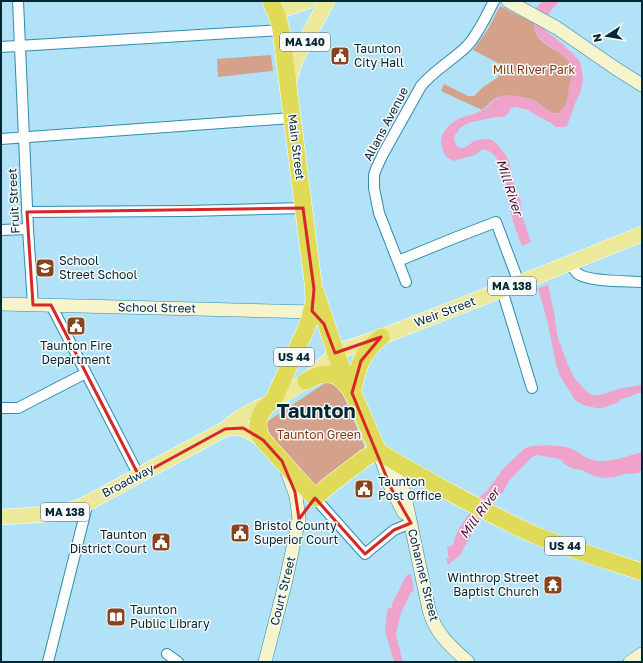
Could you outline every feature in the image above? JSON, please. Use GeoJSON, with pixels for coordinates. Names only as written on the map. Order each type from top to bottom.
{"type":"FeatureCollection","features":[{"type":"Feature","properties":{"kind":"highway","name":"Main Street"},"geometry":{"type":"LineString","coordinates":[[271,403],[306,330],[314,302],[313,283],[281,30],[274,6]]}},
{"type":"Feature","properties":{"kind":"highway","name":"Main Street"},"geometry":{"type":"LineString","coordinates":[[313,283],[336,354]]}},
{"type":"Feature","properties":{"kind":"highway"},"geometry":{"type":"LineString","coordinates":[[312,312],[321,319],[329,334]]}},
{"type":"Feature","properties":{"kind":"highway","name":"MA 138"},"geometry":{"type":"LineString","coordinates":[[352,393],[361,361],[370,348],[381,337]]}},
{"type":"Feature","properties":{"kind":"highway","name":"US 44"},"geometry":{"type":"LineString","coordinates":[[336,354],[378,451],[402,466],[490,514],[550,540],[642,572]]}},
{"type":"Feature","properties":{"kind":"highway"},"geometry":{"type":"LineString","coordinates":[[306,382],[320,375],[336,375],[342,379],[352,393]]}},
{"type":"Feature","properties":{"kind":"highway","name":"US 44"},"geometry":{"type":"LineString","coordinates":[[271,403],[260,416],[258,431],[263,440],[315,498]]}},
{"type":"Feature","properties":{"kind":"highway"},"geometry":{"type":"LineString","coordinates":[[315,498],[365,458],[378,451]]}},
{"type":"Feature","properties":{"kind":"main road","name":"MA 140"},"geometry":{"type":"LineString","coordinates":[[288,86],[296,59],[327,1]]}},
{"type":"Feature","properties":{"kind":"main road"},"geometry":{"type":"LineString","coordinates":[[508,1],[554,26],[642,85]]}},
{"type":"Feature","properties":{"kind":"main road"},"geometry":{"type":"LineString","coordinates":[[274,6],[305,2],[315,13],[314,25]]}},
{"type":"Feature","properties":{"kind":"main road","name":"Weir Street"},"geometry":{"type":"LineString","coordinates":[[336,354],[342,350],[381,337],[570,264],[642,234]]}},
{"type":"Feature","properties":{"kind":"main road","name":"School Street"},"geometry":{"type":"LineString","coordinates":[[1,304],[312,312]]}},
{"type":"Feature","properties":{"kind":"main road","name":"MA 138"},"geometry":{"type":"LineString","coordinates":[[271,403],[306,382],[336,354]]}},
{"type":"Feature","properties":{"kind":"main road","name":"Broadway"},"geometry":{"type":"LineString","coordinates":[[1,517],[62,512],[82,506],[225,429],[239,417],[271,403]]}},
{"type":"Feature","properties":{"kind":"main road","name":"Broadway"},"geometry":{"type":"LineString","coordinates":[[225,429],[233,427],[243,428],[263,440]]}},
{"type":"Feature","properties":{"kind":"main road","name":"Cohannet Street"},"geometry":{"type":"LineString","coordinates":[[378,451],[394,495],[410,523],[432,620],[441,636],[467,662]]}},
{"type":"Feature","properties":{"kind":"main road","name":"Court Street"},"geometry":{"type":"LineString","coordinates":[[282,460],[295,492],[299,519]]}},
{"type":"Feature","properties":{"kind":"main road","name":"Court Street"},"geometry":{"type":"LineString","coordinates":[[265,662],[286,580],[299,519],[304,509],[315,498]]}},
{"type":"Feature","properties":{"kind":"main road"},"geometry":{"type":"LineString","coordinates":[[630,662],[642,654]]}},
{"type":"Feature","properties":{"kind":"street","name":"Fruit Street"},"geometry":{"type":"LineString","coordinates":[[18,1],[28,229],[33,305]]}},
{"type":"Feature","properties":{"kind":"street","name":"Allans Avenue"},"geometry":{"type":"LineString","coordinates":[[406,282],[381,219],[374,182],[375,172],[420,89],[429,78],[465,48],[472,40],[481,27],[494,1]]}},
{"type":"Feature","properties":{"kind":"street"},"geometry":{"type":"LineString","coordinates":[[1,47],[281,30]]}},
{"type":"Feature","properties":{"kind":"street"},"geometry":{"type":"LineString","coordinates":[[1,139],[292,118]]}},
{"type":"Feature","properties":{"kind":"street"},"geometry":{"type":"LineString","coordinates":[[28,212],[190,211],[303,208]]}},
{"type":"Feature","properties":{"kind":"street"},"geometry":{"type":"LineString","coordinates":[[398,260],[496,222],[519,284]]}},
{"type":"Feature","properties":{"kind":"street"},"geometry":{"type":"LineString","coordinates":[[1,230],[28,229]]}},
{"type":"Feature","properties":{"kind":"street"},"geometry":{"type":"LineString","coordinates":[[570,264],[579,274],[589,278],[642,282]]}},
{"type":"Feature","properties":{"kind":"street"},"geometry":{"type":"LineString","coordinates":[[502,290],[532,388]]}},
{"type":"Feature","properties":{"kind":"street"},"geometry":{"type":"LineString","coordinates":[[51,305],[139,476]]}},
{"type":"Feature","properties":{"kind":"street"},"geometry":{"type":"LineString","coordinates":[[1,408],[18,408],[86,373]]}},
{"type":"Feature","properties":{"kind":"street"},"geometry":{"type":"LineString","coordinates":[[315,498],[365,554],[391,532],[410,523]]}},
{"type":"Feature","properties":{"kind":"street"},"geometry":{"type":"LineString","coordinates":[[48,662],[88,502]]}},
{"type":"Feature","properties":{"kind":"street"},"geometry":{"type":"LineString","coordinates":[[167,654],[178,662]]}},
{"type":"Feature","properties":{"kind":"highlighted area"},"geometry":{"type":"Polygon","coordinates":[[[303,208],[314,289],[312,311],[324,324],[335,353],[381,337],[361,361],[352,393],[391,488],[411,523],[394,530],[365,554],[315,498],[299,519],[295,492],[282,461],[263,440],[243,428],[225,429],[139,476],[51,305],[33,305],[27,212],[303,208]]]}},
{"type":"Feature","properties":{"kind":"green space","name":"Mill River Park"},"geometry":{"type":"Polygon","coordinates":[[[500,6],[534,23],[536,33],[539,38],[544,43],[562,54],[571,64],[573,71],[567,102],[566,106],[559,113],[552,113],[535,101],[522,97],[510,96],[496,98],[482,110],[441,91],[444,84],[468,96],[474,96],[483,87],[497,78],[504,66],[473,50],[488,29],[500,6]]]}},
{"type":"Feature","properties":{"kind":"green space"},"geometry":{"type":"Polygon","coordinates":[[[271,55],[273,71],[218,77],[217,59],[271,55]]]}},
{"type":"Feature","properties":{"kind":"green space","name":"Taunton Green"},"geometry":{"type":"Polygon","coordinates":[[[331,379],[337,380],[364,448],[362,452],[319,485],[314,486],[266,432],[265,423],[331,379]]]}},
{"type":"Feature","properties":{"kind":"water","name":"Mill River"},"geometry":{"type":"Polygon","coordinates":[[[543,1],[559,1],[546,18],[544,29],[579,60],[581,66],[583,78],[581,91],[567,126],[556,127],[528,110],[516,107],[511,108],[508,114],[504,117],[495,117],[468,123],[460,128],[454,139],[456,145],[461,148],[466,147],[477,140],[489,139],[494,141],[507,157],[515,188],[520,199],[522,215],[531,242],[522,246],[514,225],[504,176],[497,158],[491,152],[483,149],[475,155],[453,161],[445,156],[441,140],[442,135],[455,121],[481,111],[500,96],[509,95],[533,100],[552,113],[559,113],[564,108],[568,98],[572,66],[564,56],[543,42],[537,33],[534,14],[537,7],[543,1]]]}},
{"type":"Feature","properties":{"kind":"water"},"geometry":{"type":"Polygon","coordinates":[[[548,285],[558,339],[575,379],[586,391],[594,395],[600,395],[622,388],[642,385],[642,393],[621,399],[619,402],[602,408],[583,405],[575,400],[560,376],[556,364],[547,320],[538,288],[548,285]]]}},
{"type":"Feature","properties":{"kind":"water","name":"Mill River"},"geometry":{"type":"Polygon","coordinates":[[[532,446],[567,447],[587,458],[597,461],[614,460],[642,452],[642,469],[639,473],[602,478],[582,470],[574,469],[564,464],[562,460],[537,455],[532,457],[509,481],[503,492],[494,499],[460,555],[448,565],[446,559],[449,558],[447,547],[453,544],[458,530],[481,496],[486,492],[503,469],[525,448],[532,446]]]}},
{"type":"Feature","properties":{"kind":"water"},"geometry":{"type":"Polygon","coordinates":[[[411,574],[414,591],[411,592],[401,613],[396,634],[403,662],[394,662],[385,631],[387,612],[388,609],[392,607],[392,604],[405,578],[407,575],[411,574]]]}},
{"type":"Feature","properties":{"kind":"place","name":"Taunton City Hall"},"geometry":{"type":"Point","coordinates":[340,56]}},
{"type":"Feature","properties":{"kind":"place","name":"School Street School"},"geometry":{"type":"Point","coordinates":[45,268]}},
{"type":"Feature","properties":{"kind":"place","name":"Taunton Fire Department"},"geometry":{"type":"Point","coordinates":[76,326]}},
{"type":"Feature","properties":{"kind":"place","name":"Taunton Post Office"},"geometry":{"type":"Point","coordinates":[364,489]}},
{"type":"Feature","properties":{"kind":"place","name":"Bristol County Superior Court"},"geometry":{"type":"Point","coordinates":[240,533]}},
{"type":"Feature","properties":{"kind":"place","name":"Taunton District Court"},"geometry":{"type":"Point","coordinates":[161,542]}},
{"type":"Feature","properties":{"kind":"place","name":"Winthrop Street Baptist Church"},"geometry":{"type":"Point","coordinates":[553,585]}},
{"type":"Feature","properties":{"kind":"place","name":"Taunton Public Library"},"geometry":{"type":"Point","coordinates":[116,617]}},
{"type":"Feature","properties":{"kind":"district","name":"Taunton"},"geometry":{"type":"Point","coordinates":[316,411]}}]}
